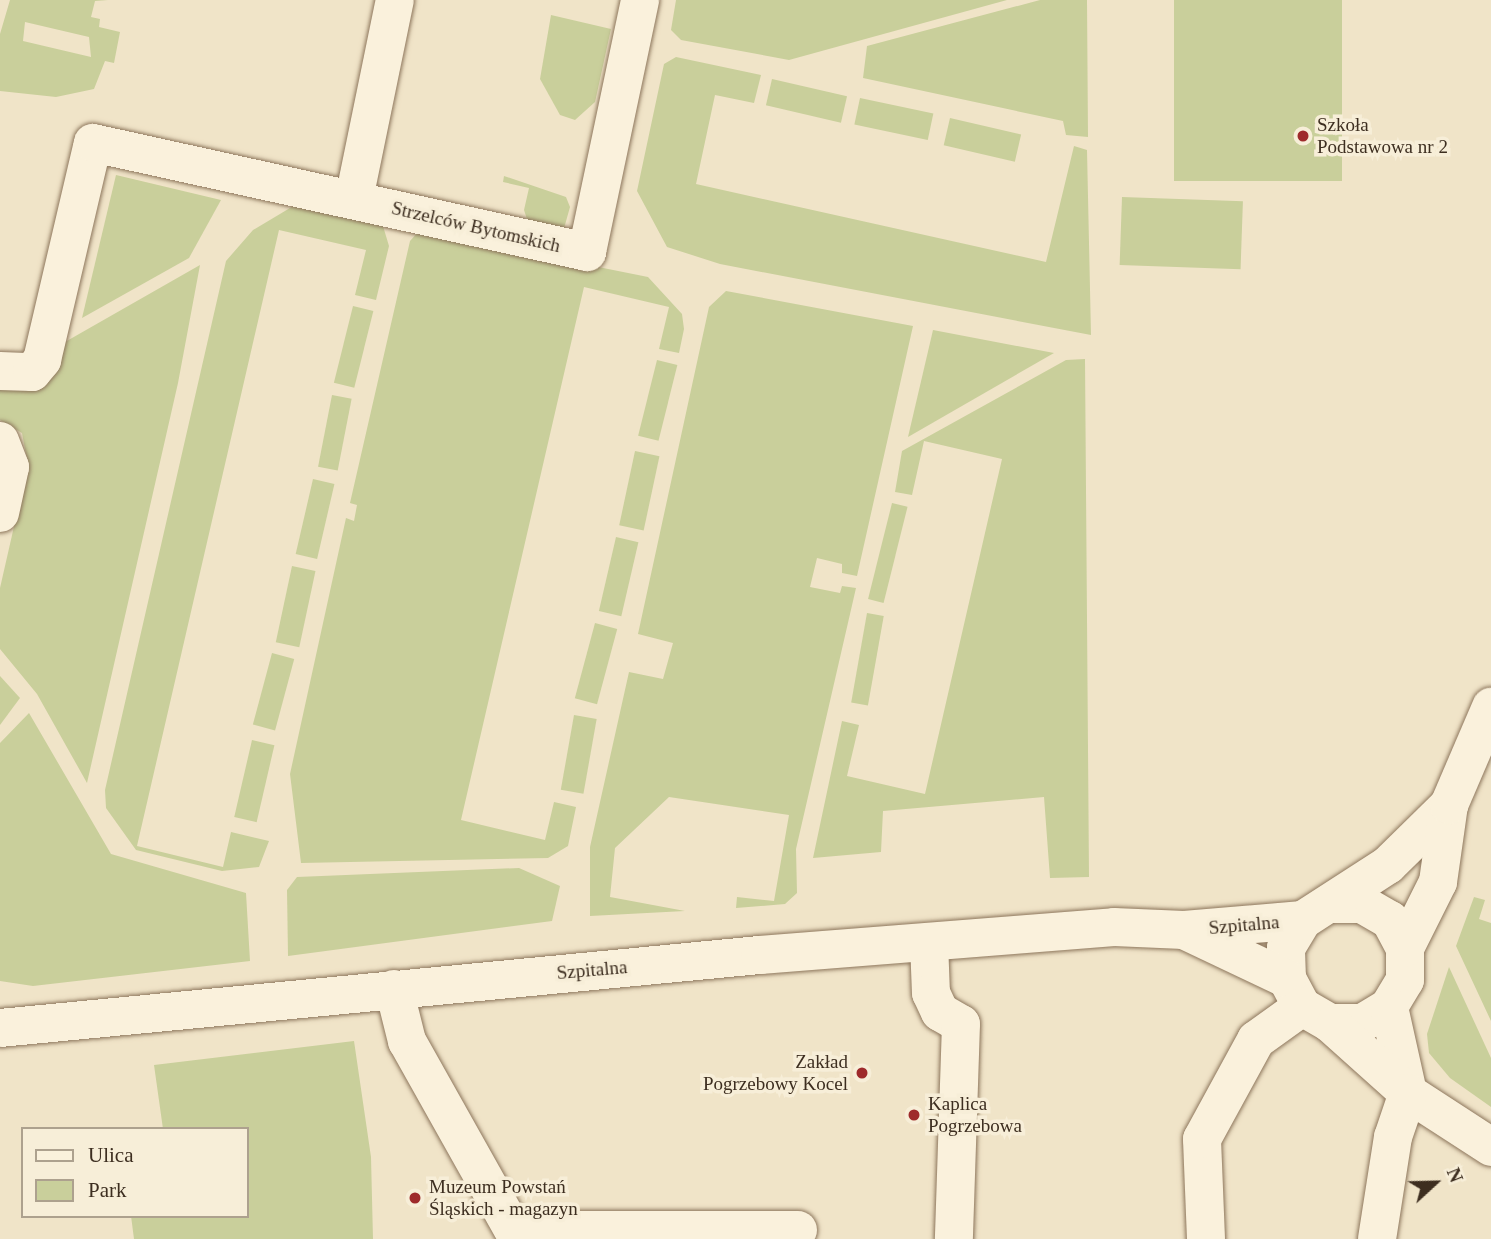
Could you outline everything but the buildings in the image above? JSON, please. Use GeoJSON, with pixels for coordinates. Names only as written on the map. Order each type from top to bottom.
{"type":"FeatureCollection","features":[{"type":"Feature","properties":{"kind":"street"},"geometry":{"type":"LineString","coordinates":[[0,371],[32,372],[42,360],[93,143],[354,199],[395,0]]}},
{"type":"Feature","properties":{"kind":"street","name":"Strzelców Bytomskich"},"geometry":{"type":"LineString","coordinates":[[354,199],[587,252],[640,0]]}},
{"type":"Feature","properties":{"kind":"street"},"geometry":{"type":"LineString","coordinates":[[0,440],[10,467],[0,513]]}},
{"type":"Feature","properties":{"kind":"street"},"geometry":{"type":"LineString","coordinates":[[1306,1003],[1362,1023],[1389,1007],[1405,980],[1405,948],[1438,882],[1449,805],[1491,707]]}},
{"type":"Feature","properties":{"kind":"street"},"geometry":{"type":"LineString","coordinates":[[1306,1003],[1286,948],[1317,912],[1388,865],[1449,805]]}},
{"type":"Feature","properties":{"kind":"street"},"geometry":{"type":"LineString","coordinates":[[1317,912],[1362,904],[1390,920],[1405,948]]}},
{"type":"Feature","properties":{"kind":"street","name":"Szpitalna"},"geometry":{"type":"LineString","coordinates":[[0,1028],[394,989],[929,942],[1114,927],[1185,930],[1317,912]]}},
{"type":"Feature","properties":{"kind":"street","name":"Szpitalna"},"geometry":{"type":"LineString","coordinates":[[1185,930],[1306,1003],[1408,1093],[1491,1147]]}},
{"type":"Feature","properties":{"kind":"street"},"geometry":{"type":"LineString","coordinates":[[929,942],[931,993],[940,1012],[961,1024],[954,1239]]}},
{"type":"Feature","properties":{"kind":"street"},"geometry":{"type":"LineString","coordinates":[[394,989],[407,1041],[517,1235],[798,1230]]}},
{"type":"Feature","properties":{"kind":"street"},"geometry":{"type":"LineString","coordinates":[[1206,1239],[1199,1196],[1202,1139],[1256,1040],[1306,1003]]}},
{"type":"Feature","properties":{"kind":"street"},"geometry":{"type":"LineString","coordinates":[[1377,1239],[1393,1137],[1408,1093],[1389,1007]]}},
{"type":"Feature","properties":{"kind":"green space"},"geometry":{"type":"Polygon","coordinates":[[[10,0],[108,0],[95,1],[91,17],[100,19],[99,27],[120,32],[114,63],[105,61],[94,89],[56,97],[0,91],[0,34],[10,0]],[[25,22],[23,41],[91,57],[89,37],[25,22]]]}},
{"type":"Feature","properties":{"kind":"green space"},"geometry":{"type":"Polygon","coordinates":[[[676,0],[1007,0],[789,60],[681,40],[671,30],[676,0]]]}},
{"type":"Feature","properties":{"kind":"green space"},"geometry":{"type":"Polygon","coordinates":[[[1040,0],[1087,0],[1088,137],[1066,135],[1063,121],[863,78],[867,46],[1040,0]]]}},
{"type":"Feature","properties":{"kind":"green space"},"geometry":{"type":"Polygon","coordinates":[[[1174,0],[1342,0],[1342,181],[1174,181],[1174,0]]]}},
{"type":"Feature","properties":{"kind":"green space"},"geometry":{"type":"Polygon","coordinates":[[[551,15],[611,29],[595,102],[575,120],[560,115],[540,79],[551,15]]]}},
{"type":"Feature","properties":{"kind":"green space"},"geometry":{"type":"Polygon","coordinates":[[[676,57],[761,75],[754,103],[715,95],[696,184],[1046,262],[1074,146],[1087,150],[1091,335],[720,264],[667,247],[637,191],[664,64],[676,57]]]}},
{"type":"Feature","properties":{"kind":"green space"},"geometry":{"type":"Polygon","coordinates":[[[772,79],[847,96],[841,123],[766,105],[772,79]]]}},
{"type":"Feature","properties":{"kind":"green space"},"geometry":{"type":"Polygon","coordinates":[[[860,98],[933,114],[928,140],[854,124],[860,98]]]}},
{"type":"Feature","properties":{"kind":"green space"},"geometry":{"type":"Polygon","coordinates":[[[950,118],[1021,134],[1015,162],[944,145],[950,118]]]}},
{"type":"Feature","properties":{"kind":"green space"},"geometry":{"type":"Polygon","coordinates":[[[116,175],[221,200],[189,258],[82,318],[116,175]]]}},
{"type":"Feature","properties":{"kind":"green space"},"geometry":{"type":"Polygon","coordinates":[[[504,176],[566,197],[570,207],[563,232],[531,231],[524,210],[529,188],[503,182],[504,176]]]}},
{"type":"Feature","properties":{"kind":"green space"},"geometry":{"type":"Polygon","coordinates":[[[1122,197],[1243,201],[1241,269],[1120,265],[1122,197]]]}},
{"type":"Feature","properties":{"kind":"green space"},"geometry":{"type":"Polygon","coordinates":[[[295,205],[383,226],[389,246],[376,300],[355,295],[366,250],[279,230],[137,846],[223,867],[231,832],[269,841],[259,867],[222,871],[136,850],[106,808],[105,790],[226,261],[253,230],[295,205]]]}},
{"type":"Feature","properties":{"kind":"green space"},"geometry":{"type":"Polygon","coordinates":[[[419,231],[648,277],[682,314],[684,329],[679,353],[659,349],[669,307],[584,287],[461,820],[545,840],[554,802],[576,807],[568,846],[548,858],[301,863],[290,774],[346,518],[354,521],[357,505],[350,503],[410,241],[419,231]]]}},
{"type":"Feature","properties":{"kind":"green space"},"geometry":{"type":"Polygon","coordinates":[[[200,265],[178,383],[87,783],[37,694],[0,649],[0,588],[28,465],[22,433],[0,420],[0,389],[51,350],[200,265]]]}},
{"type":"Feature","properties":{"kind":"green space"},"geometry":{"type":"Polygon","coordinates":[[[726,291],[913,326],[857,576],[842,573],[842,564],[817,558],[810,587],[840,593],[842,586],[856,588],[796,849],[797,893],[785,904],[736,908],[737,897],[774,901],[789,815],[669,797],[615,848],[610,897],[685,911],[590,916],[590,847],[629,672],[663,679],[673,643],[638,634],[709,307],[726,291]]]}},
{"type":"Feature","properties":{"kind":"green space"},"geometry":{"type":"Polygon","coordinates":[[[353,306],[373,311],[354,388],[334,383],[353,306]]]}},
{"type":"Feature","properties":{"kind":"green space"},"geometry":{"type":"Polygon","coordinates":[[[933,330],[1054,353],[908,437],[933,330]]]}},
{"type":"Feature","properties":{"kind":"green space"},"geometry":{"type":"Polygon","coordinates":[[[1085,359],[1089,877],[1050,878],[1044,797],[883,811],[881,852],[813,858],[842,721],[859,725],[847,776],[925,794],[1002,459],[924,441],[912,495],[895,492],[902,451],[1066,360],[1085,359]]]}},
{"type":"Feature","properties":{"kind":"green space"},"geometry":{"type":"Polygon","coordinates":[[[657,360],[677,365],[659,441],[638,436],[657,360]]]}},
{"type":"Feature","properties":{"kind":"green space"},"geometry":{"type":"Polygon","coordinates":[[[332,395],[352,399],[338,470],[318,467],[332,395]]]}},
{"type":"Feature","properties":{"kind":"green space"},"geometry":{"type":"Polygon","coordinates":[[[635,451],[659,456],[644,531],[619,525],[635,451]]]}},
{"type":"Feature","properties":{"kind":"green space"},"geometry":{"type":"Polygon","coordinates":[[[313,479],[334,484],[317,559],[296,554],[313,479]]]}},
{"type":"Feature","properties":{"kind":"green space"},"geometry":{"type":"Polygon","coordinates":[[[892,503],[908,507],[884,603],[868,599],[892,503]]]}},
{"type":"Feature","properties":{"kind":"green space"},"geometry":{"type":"Polygon","coordinates":[[[616,537],[638,542],[621,616],[599,611],[616,537]]]}},
{"type":"Feature","properties":{"kind":"green space"},"geometry":{"type":"Polygon","coordinates":[[[292,566],[315,571],[299,647],[276,642],[292,566]]]}},
{"type":"Feature","properties":{"kind":"green space"},"geometry":{"type":"Polygon","coordinates":[[[867,613],[884,616],[868,706],[851,703],[867,613]]]}},
{"type":"Feature","properties":{"kind":"green space"},"geometry":{"type":"Polygon","coordinates":[[[595,623],[617,629],[597,704],[575,698],[595,623]]]}},
{"type":"Feature","properties":{"kind":"green space"},"geometry":{"type":"Polygon","coordinates":[[[272,653],[294,659],[275,730],[253,724],[272,653]]]}},
{"type":"Feature","properties":{"kind":"green space"},"geometry":{"type":"Polygon","coordinates":[[[0,676],[20,698],[0,725],[0,676]]]}},
{"type":"Feature","properties":{"kind":"green space"},"geometry":{"type":"Polygon","coordinates":[[[29,713],[111,854],[246,893],[250,961],[33,986],[0,981],[0,743],[29,713]]]}},
{"type":"Feature","properties":{"kind":"green space"},"geometry":{"type":"Polygon","coordinates":[[[574,715],[597,719],[583,794],[561,790],[574,715]]]}},
{"type":"Feature","properties":{"kind":"green space"},"geometry":{"type":"Polygon","coordinates":[[[252,740],[274,745],[257,822],[234,817],[252,740]]]}},
{"type":"Feature","properties":{"kind":"green space"},"geometry":{"type":"Polygon","coordinates":[[[519,868],[560,886],[552,921],[288,956],[287,890],[297,877],[519,868]]]}},
{"type":"Feature","properties":{"kind":"green space"},"geometry":{"type":"Polygon","coordinates":[[[1474,897],[1485,900],[1479,919],[1491,923],[1491,1021],[1456,946],[1474,897]]]}},
{"type":"Feature","properties":{"kind":"green space"},"geometry":{"type":"Polygon","coordinates":[[[1449,967],[1491,1058],[1491,1107],[1450,1078],[1429,1053],[1427,1034],[1449,967]]]}},
{"type":"Feature","properties":{"kind":"green space"},"geometry":{"type":"Polygon","coordinates":[[[354,1041],[371,1157],[373,1239],[134,1239],[131,1218],[248,1218],[248,1127],[163,1127],[154,1065],[354,1041]]]}},
{"type":"Feature","properties":{"kind":"place","name":"Szkoła Podstawowa nr 2"},"geometry":{"type":"Point","coordinates":[1303,136]}},
{"type":"Feature","properties":{"kind":"place","name":"Zakład Pogrzebowy Kocel"},"geometry":{"type":"Point","coordinates":[862,1073]}},
{"type":"Feature","properties":{"kind":"place","name":"Kaplica Pogrzebowa"},"geometry":{"type":"Point","coordinates":[914,1115]}},
{"type":"Feature","properties":{"kind":"place","name":"Muzeum Powstań Śląskich - magazyn"},"geometry":{"type":"Point","coordinates":[415,1198]}}]}
